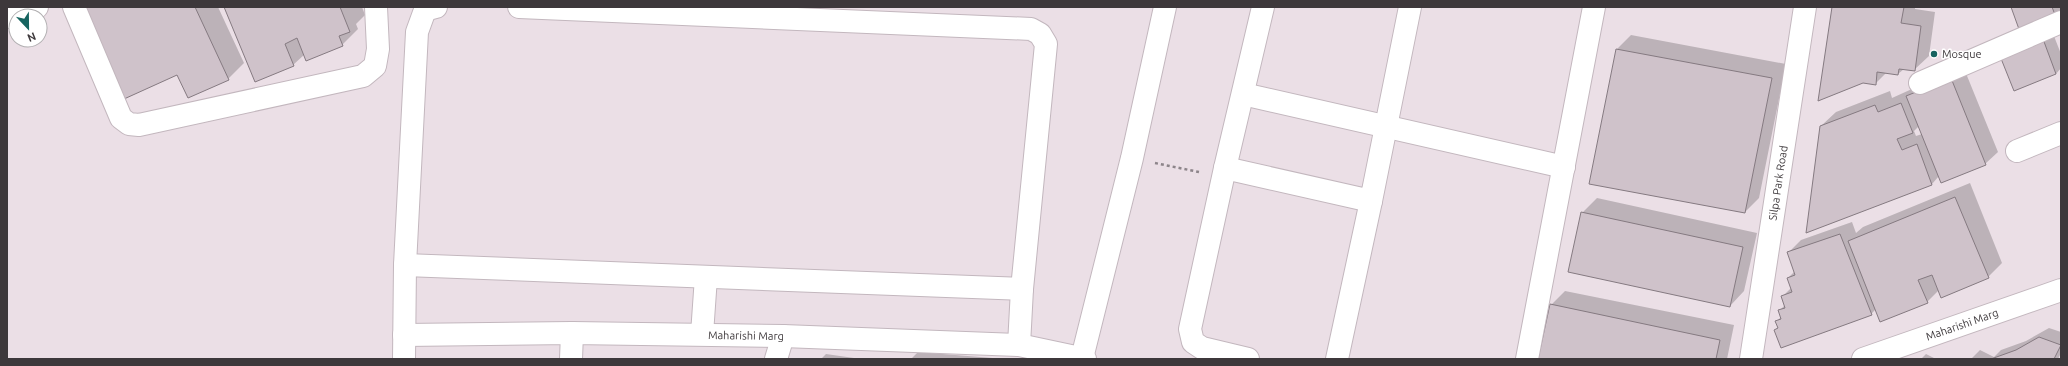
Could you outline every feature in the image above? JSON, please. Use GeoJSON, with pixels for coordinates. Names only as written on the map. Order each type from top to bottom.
{"type":"FeatureCollection","features":[{"type":"Feature","properties":{"kind":"street"},"geometry":{"type":"LineString","coordinates":[[7,17],[37,7]]}},
{"type":"Feature","properties":{"kind":"street"},"geometry":{"type":"LineString","coordinates":[[74,7],[121,118],[129,124],[139,125],[362,76],[375,66],[378,49],[376,7]]}},
{"type":"Feature","properties":{"kind":"street"},"geometry":{"type":"LineString","coordinates":[[404,359],[406,265],[417,32],[425,10],[436,7]]}},
{"type":"Feature","properties":{"kind":"street"},"geometry":{"type":"LineString","coordinates":[[519,7],[1031,29],[1040,34],[1046,44],[1022,289],[1019,345]]}},
{"type":"Feature","properties":{"kind":"street"},"geometry":{"type":"LineString","coordinates":[[1084,358],[1132,158],[1165,7]]}},
{"type":"Feature","properties":{"kind":"street"},"geometry":{"type":"LineString","coordinates":[[1248,359],[1202,348],[1192,342],[1190,329],[1262,7]]}},
{"type":"Feature","properties":{"kind":"street"},"geometry":{"type":"LineString","coordinates":[[1337,359],[1371,202],[1410,7]]}},
{"type":"Feature","properties":{"kind":"street"},"geometry":{"type":"LineString","coordinates":[[1527,359],[1594,7]]}},
{"type":"Feature","properties":{"kind":"street","name":"Silpa Park Road"},"geometry":{"type":"LineString","coordinates":[[1751,359],[1805,7]]}},
{"type":"Feature","properties":{"kind":"street"},"geometry":{"type":"LineString","coordinates":[[1920,83],[2061,22]]}},
{"type":"Feature","properties":{"kind":"street"},"geometry":{"type":"LineString","coordinates":[[1243,94],[1564,167]]}},
{"type":"Feature","properties":{"kind":"street"},"geometry":{"type":"LineString","coordinates":[[2017,151],[2061,133]]}},
{"type":"Feature","properties":{"kind":"street"},"geometry":{"type":"LineString","coordinates":[[1224,172],[1371,202]]}},
{"type":"Feature","properties":{"kind":"street"},"geometry":{"type":"LineString","coordinates":[[406,265],[1022,289]]}},
{"type":"Feature","properties":{"kind":"street"},"geometry":{"type":"LineString","coordinates":[[702,334],[706,276]]}},
{"type":"Feature","properties":{"kind":"street","name":"Maharishi Marg"},"geometry":{"type":"LineString","coordinates":[[1863,359],[2061,290]]}},
{"type":"Feature","properties":{"kind":"street"},"geometry":{"type":"LineString","coordinates":[[571,359],[572,333]]}},
{"type":"Feature","properties":{"kind":"street","name":"Maharishi Marg"},"geometry":{"type":"LineString","coordinates":[[404,335],[572,333],[783,336],[1019,345],[1084,358]]}},
{"type":"Feature","properties":{"kind":"street"},"geometry":{"type":"LineString","coordinates":[[776,359],[783,336]]}},
{"type":"Feature","properties":{"kind":"path"},"geometry":{"type":"LineString","coordinates":[[1155,162],[1224,172]]}},
{"type":"Feature","properties":{"kind":"building"},"geometry":{"type":"Polygon","coordinates":[[[82,7],[195,7],[229,80],[188,98],[177,75],[124,99],[82,7]]]}},
{"type":"Feature","properties":{"kind":"building"},"geometry":{"type":"Polygon","coordinates":[[[224,7],[340,7],[350,32],[339,36],[343,46],[306,61],[297,38],[285,44],[294,66],[255,82],[224,7]]]}},
{"type":"Feature","properties":{"kind":"building"},"geometry":{"type":"Polygon","coordinates":[[[1832,7],[1904,7],[1901,23],[1921,26],[1915,71],[1899,69],[1898,75],[1877,72],[1876,85],[1863,83],[1818,101],[1832,7]]]}},
{"type":"Feature","properties":{"kind":"building"},"geometry":{"type":"Polygon","coordinates":[[[2011,7],[2052,7],[2057,20],[2020,32],[2011,7]]]}},
{"type":"Feature","properties":{"kind":"building"},"geometry":{"type":"Polygon","coordinates":[[[2043,39],[2056,74],[2014,91],[2000,56],[2043,39]]]}},
{"type":"Feature","properties":{"kind":"building"},"geometry":{"type":"Polygon","coordinates":[[[1616,49],[1772,78],[1745,213],[1589,184],[1616,49]]]}},
{"type":"Feature","properties":{"kind":"building"},"geometry":{"type":"Polygon","coordinates":[[[1951,78],[1986,165],[1941,183],[1906,96],[1951,78]]]}},
{"type":"Feature","properties":{"kind":"building"},"geometry":{"type":"Polygon","coordinates":[[[1901,103],[1913,133],[1897,139],[1902,150],[1917,144],[1932,185],[1806,233],[1820,126],[1875,105],[1878,112],[1901,103]]]}},
{"type":"Feature","properties":{"kind":"building"},"geometry":{"type":"Polygon","coordinates":[[[1955,197],[1989,278],[1941,298],[1932,275],[1918,280],[1928,303],[1880,322],[1848,241],[1955,197]]]}},
{"type":"Feature","properties":{"kind":"building"},"geometry":{"type":"Polygon","coordinates":[[[1581,212],[1743,247],[1730,307],[1568,272],[1581,212]]]}},
{"type":"Feature","properties":{"kind":"building"},"geometry":{"type":"Polygon","coordinates":[[[1840,234],[1872,315],[1781,348],[1774,330],[1778,328],[1775,321],[1781,319],[1778,310],[1785,308],[1781,296],[1792,292],[1787,278],[1795,275],[1787,252],[1840,234]]]}},
{"type":"Feature","properties":{"kind":"building"},"geometry":{"type":"Polygon","coordinates":[[[1550,304],[1720,340],[1716,359],[1538,359],[1550,304]]]}},
{"type":"Feature","properties":{"kind":"building"},"geometry":{"type":"Polygon","coordinates":[[[2039,337],[2061,345],[2054,359],[1991,359],[2016,350],[2039,337]]]}},
{"type":"Feature","properties":{"kind":"place","name":"Mosque"},"geometry":{"type":"Point","coordinates":[1934,54]}}]}
